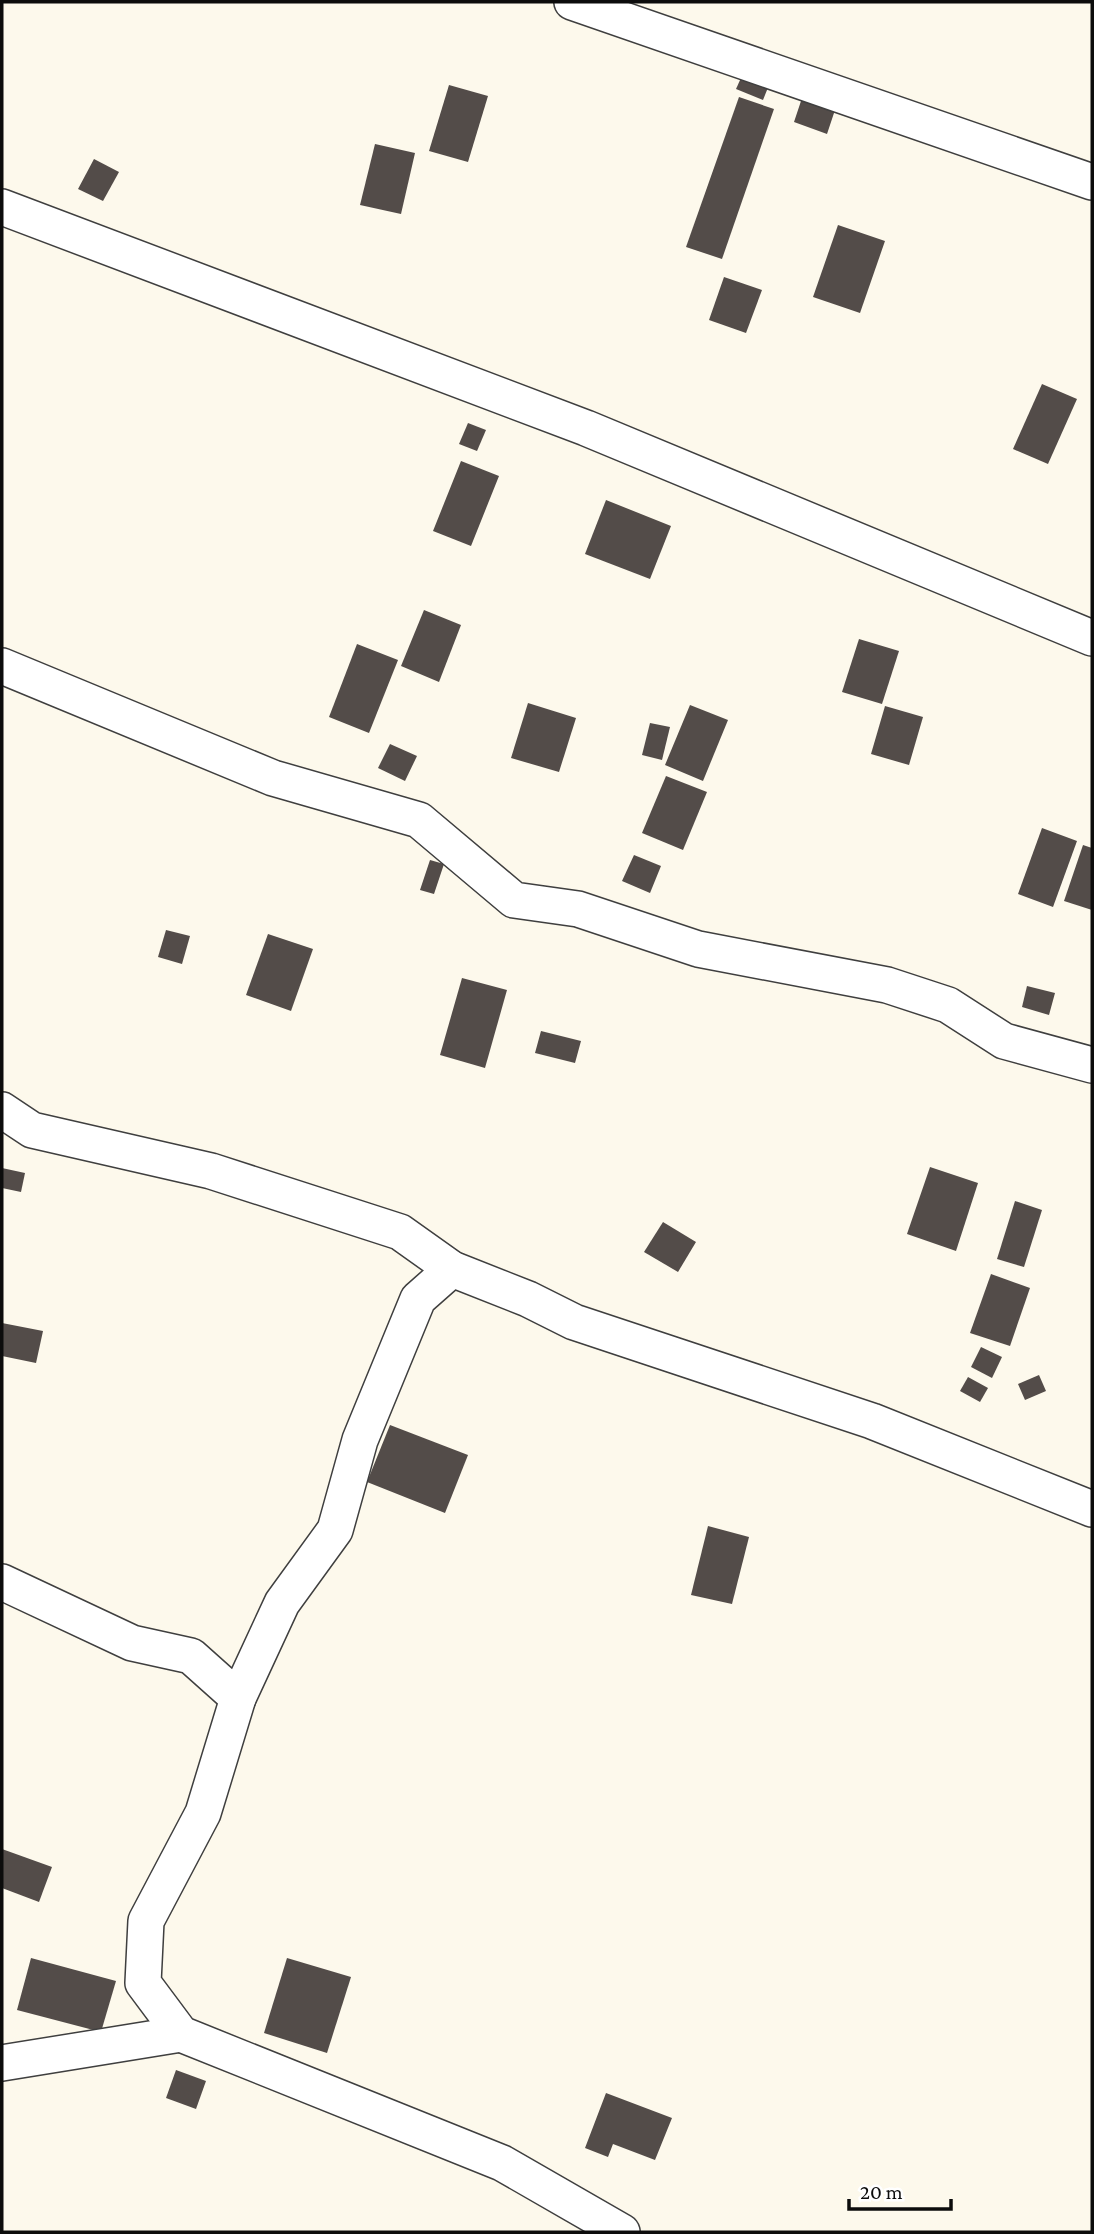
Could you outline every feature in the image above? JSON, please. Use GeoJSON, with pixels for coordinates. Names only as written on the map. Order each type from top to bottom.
{"type":"FeatureCollection","features":[{"type":"Feature","properties":{"kind":"street"},"geometry":{"type":"LineString","coordinates":[[572,2],[1092,182]]}},
{"type":"Feature","properties":{"kind":"street"},"geometry":{"type":"LineString","coordinates":[[2,207],[586,428],[1092,638]]}},
{"type":"Feature","properties":{"kind":"street"},"geometry":{"type":"LineString","coordinates":[[2,666],[274,778],[419,820],[514,900],[578,909],[698,949],[887,985],[948,1005],[1004,1041],[1092,1065]]}},
{"type":"Feature","properties":{"kind":"street"},"geometry":{"type":"LineString","coordinates":[[2,1110],[32,1130],[211,1171],[400,1232],[452,1269],[528,1298],[574,1322],[872,1421],[1092,1509]]}},
{"type":"Feature","properties":{"kind":"street"},"geometry":{"type":"LineString","coordinates":[[181,2034],[143,1983],[146,1921],[203,1813],[238,1698],[282,1603],[335,1530],[359,1440],[418,1299],[452,1269]]}},
{"type":"Feature","properties":{"kind":"street"},"geometry":{"type":"LineString","coordinates":[[2,1583],[132,1643],[191,1656],[238,1698]]}},
{"type":"Feature","properties":{"kind":"street"},"geometry":{"type":"LineString","coordinates":[[2,2063],[181,2034],[502,2163],[622,2232]]}},
{"type":"Feature","properties":{"kind":"building"},"geometry":{"type":"Polygon","coordinates":[[[745,69],[771,80],[763,100],[736,89],[745,69]]]}},
{"type":"Feature","properties":{"kind":"building"},"geometry":{"type":"Polygon","coordinates":[[[449,85],[488,96],[468,162],[429,151],[449,85]]]}},
{"type":"Feature","properties":{"kind":"building"},"geometry":{"type":"Polygon","coordinates":[[[804,92],[837,104],[827,134],[794,122],[804,92]]]}},
{"type":"Feature","properties":{"kind":"building"},"geometry":{"type":"Polygon","coordinates":[[[739,97],[774,109],[722,259],[686,247],[739,97]]]}},
{"type":"Feature","properties":{"kind":"building"},"geometry":{"type":"Polygon","coordinates":[[[375,144],[415,153],[401,214],[360,205],[375,144]]]}},
{"type":"Feature","properties":{"kind":"building"},"geometry":{"type":"Polygon","coordinates":[[[94,159],[119,172],[103,201],[78,189],[94,159]]]}},
{"type":"Feature","properties":{"kind":"building"},"geometry":{"type":"Polygon","coordinates":[[[838,225],[885,241],[860,313],[813,297],[838,225]]]}},
{"type":"Feature","properties":{"kind":"building"},"geometry":{"type":"Polygon","coordinates":[[[724,277],[762,290],[746,333],[709,320],[724,277]]]}},
{"type":"Feature","properties":{"kind":"building"},"geometry":{"type":"Polygon","coordinates":[[[1042,384],[1077,399],[1048,464],[1013,449],[1042,384]]]}},
{"type":"Feature","properties":{"kind":"building"},"geometry":{"type":"Polygon","coordinates":[[[468,423],[486,430],[477,451],[459,444],[468,423]]]}},
{"type":"Feature","properties":{"kind":"building"},"geometry":{"type":"Polygon","coordinates":[[[461,461],[499,476],[471,546],[433,531],[461,461]]]}},
{"type":"Feature","properties":{"kind":"building"},"geometry":{"type":"Polygon","coordinates":[[[606,500],[671,526],[650,579],[585,554],[606,500]]]}},
{"type":"Feature","properties":{"kind":"building"},"geometry":{"type":"Polygon","coordinates":[[[424,610],[461,625],[439,682],[401,666],[424,610]]]}},
{"type":"Feature","properties":{"kind":"building"},"geometry":{"type":"Polygon","coordinates":[[[859,639],[899,651],[882,704],[842,692],[859,639]]]}},
{"type":"Feature","properties":{"kind":"building"},"geometry":{"type":"Polygon","coordinates":[[[357,644],[398,660],[369,733],[329,717],[357,644]]]}},
{"type":"Feature","properties":{"kind":"building"},"geometry":{"type":"Polygon","coordinates":[[[528,703],[576,718],[559,772],[511,758],[528,703]]]}},
{"type":"Feature","properties":{"kind":"building"},"geometry":{"type":"Polygon","coordinates":[[[690,705],[728,720],[703,781],[665,765],[690,705]]]}},
{"type":"Feature","properties":{"kind":"building"},"geometry":{"type":"Polygon","coordinates":[[[885,706],[923,717],[909,765],[871,754],[885,706]]]}},
{"type":"Feature","properties":{"kind":"building"},"geometry":{"type":"Polygon","coordinates":[[[650,723],[670,727],[662,760],[642,755],[650,723]]]}},
{"type":"Feature","properties":{"kind":"building"},"geometry":{"type":"Polygon","coordinates":[[[390,744],[417,756],[405,781],[378,768],[390,744]]]}},
{"type":"Feature","properties":{"kind":"building"},"geometry":{"type":"Polygon","coordinates":[[[666,776],[707,792],[683,850],[642,833],[666,776]]]}},
{"type":"Feature","properties":{"kind":"building"},"geometry":{"type":"Polygon","coordinates":[[[1042,828],[1077,841],[1053,907],[1018,894],[1042,828]]]}},
{"type":"Feature","properties":{"kind":"building"},"geometry":{"type":"Polygon","coordinates":[[[1083,845],[1092,848],[1092,910],[1064,901],[1083,845]]]}},
{"type":"Feature","properties":{"kind":"building"},"geometry":{"type":"Polygon","coordinates":[[[634,855],[661,866],[650,893],[622,881],[634,855]]]}},
{"type":"Feature","properties":{"kind":"building"},"geometry":{"type":"Polygon","coordinates":[[[430,860],[444,864],[434,894],[420,890],[430,860]]]}},
{"type":"Feature","properties":{"kind":"building"},"geometry":{"type":"Polygon","coordinates":[[[166,930],[190,936],[182,964],[158,957],[166,930]]]}},
{"type":"Feature","properties":{"kind":"building"},"geometry":{"type":"Polygon","coordinates":[[[268,934],[313,949],[291,1011],[246,995],[268,934]]]}},
{"type":"Feature","properties":{"kind":"building"},"geometry":{"type":"Polygon","coordinates":[[[462,978],[507,990],[485,1068],[440,1055],[462,978]]]}},
{"type":"Feature","properties":{"kind":"building"},"geometry":{"type":"Polygon","coordinates":[[[1027,986],[1055,993],[1049,1015],[1022,1007],[1027,986]]]}},
{"type":"Feature","properties":{"kind":"building"},"geometry":{"type":"Polygon","coordinates":[[[541,1031],[581,1041],[575,1063],[535,1053],[541,1031]]]}},
{"type":"Feature","properties":{"kind":"building"},"geometry":{"type":"Polygon","coordinates":[[[930,1167],[978,1183],[956,1251],[907,1234],[930,1167]]]}},
{"type":"Feature","properties":{"kind":"building"},"geometry":{"type":"Polygon","coordinates":[[[2,1168],[25,1173],[21,1192],[2,1188],[2,1168]]]}},
{"type":"Feature","properties":{"kind":"building"},"geometry":{"type":"Polygon","coordinates":[[[1015,1201],[1042,1210],[1024,1267],[997,1259],[1015,1201]]]}},
{"type":"Feature","properties":{"kind":"building"},"geometry":{"type":"Polygon","coordinates":[[[663,1222],[696,1242],[678,1272],[644,1252],[663,1222]]]}},
{"type":"Feature","properties":{"kind":"building"},"geometry":{"type":"Polygon","coordinates":[[[991,1274],[1030,1288],[1010,1346],[970,1333],[991,1274]]]}},
{"type":"Feature","properties":{"kind":"building"},"geometry":{"type":"Polygon","coordinates":[[[2,1323],[43,1331],[36,1363],[2,1356],[2,1323]]]}},
{"type":"Feature","properties":{"kind":"building"},"geometry":{"type":"Polygon","coordinates":[[[981,1347],[1002,1357],[992,1378],[971,1367],[981,1347]]]}},
{"type":"Feature","properties":{"kind":"building"},"geometry":{"type":"Polygon","coordinates":[[[1039,1375],[1046,1391],[1025,1400],[1018,1384],[1039,1375]]]}},
{"type":"Feature","properties":{"kind":"building"},"geometry":{"type":"Polygon","coordinates":[[[968,1377],[988,1388],[980,1402],[960,1391],[968,1377]]]}},
{"type":"Feature","properties":{"kind":"building"},"geometry":{"type":"Polygon","coordinates":[[[390,1425],[468,1455],[445,1513],[367,1482],[390,1425]]]}},
{"type":"Feature","properties":{"kind":"building"},"geometry":{"type":"Polygon","coordinates":[[[708,1526],[749,1537],[732,1604],[691,1595],[708,1526]]]}},
{"type":"Feature","properties":{"kind":"building"},"geometry":{"type":"Polygon","coordinates":[[[2,1849],[52,1867],[39,1902],[2,1888],[2,1849]]]}},
{"type":"Feature","properties":{"kind":"building"},"geometry":{"type":"Polygon","coordinates":[[[31,1958],[116,1981],[101,2032],[17,2010],[31,1958]]]}},
{"type":"Feature","properties":{"kind":"building"},"geometry":{"type":"Polygon","coordinates":[[[287,1958],[351,1977],[327,2053],[264,2033],[287,1958]]]}},
{"type":"Feature","properties":{"kind":"building"},"geometry":{"type":"Polygon","coordinates":[[[176,2070],[206,2081],[196,2109],[166,2098],[176,2070]]]}},
{"type":"Feature","properties":{"kind":"building"},"geometry":{"type":"Polygon","coordinates":[[[606,2093],[672,2118],[655,2160],[613,2144],[608,2157],[585,2148],[606,2093]]]}}]}
